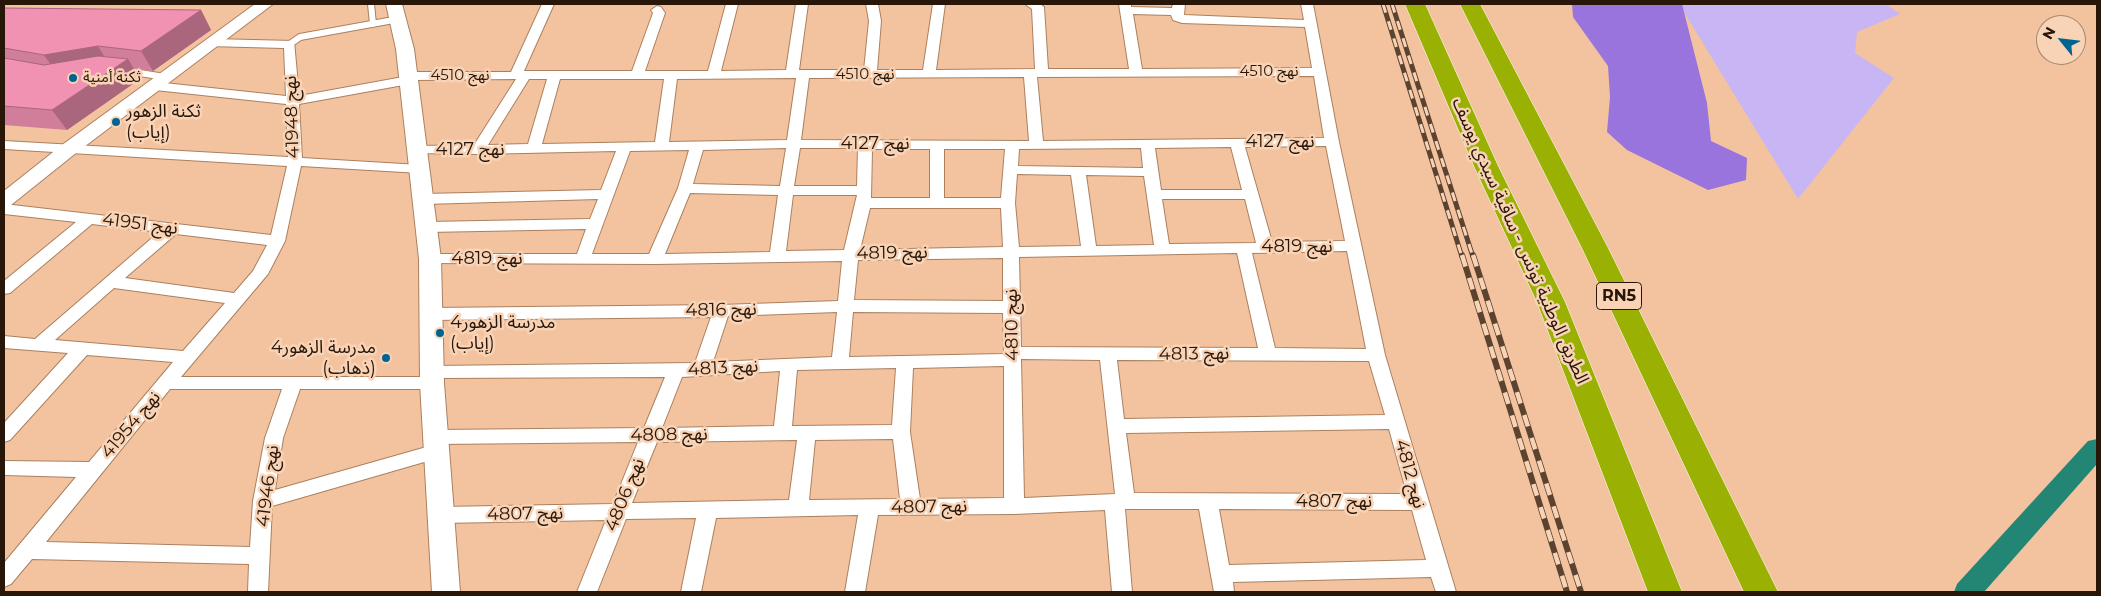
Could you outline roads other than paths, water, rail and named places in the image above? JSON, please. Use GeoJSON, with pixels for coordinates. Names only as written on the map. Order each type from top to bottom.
{"type":"FeatureCollection","features":[{"type":"Feature","properties":{"kind":"highway","name":"الطريق الوطنية تونس - ساقية سيدي يوسف"},"geometry":{"type":"LineString","coordinates":[[1415,4],[1486,166],[1551,302],[1665,592]]}},
{"type":"Feature","properties":{"kind":"highway","name":"RN5"},"geometry":{"type":"LineString","coordinates":[[1470,4],[1595,248],[1761,592]]}},
{"type":"Feature","properties":{"kind":"main road"},"geometry":{"type":"LineString","coordinates":[[245,18],[260,4]]}},
{"type":"Feature","properties":{"kind":"main road"},"geometry":{"type":"LineString","coordinates":[[4,201],[68,150],[265,4]]}},
{"type":"Feature","properties":{"kind":"main road"},"geometry":{"type":"LineString","coordinates":[[396,11],[409,78],[430,259],[432,377],[446,592]]}},
{"type":"Feature","properties":{"kind":"street"},"geometry":{"type":"LineString","coordinates":[[478,150],[520,75],[548,4]]}},
{"type":"Feature","properties":{"kind":"street"},"geometry":{"type":"LineString","coordinates":[[713,75],[732,4]]}},
{"type":"Feature","properties":{"kind":"street"},"geometry":{"type":"LineString","coordinates":[[776,257],[787,191],[798,75],[802,4]]}},
{"type":"Feature","properties":{"kind":"street"},"geometry":{"type":"LineString","coordinates":[[870,75],[874,21],[872,4]]}},
{"type":"Feature","properties":{"kind":"street"},"geometry":{"type":"LineString","coordinates":[[929,74],[940,4]]}},
{"type":"Feature","properties":{"kind":"street"},"geometry":{"type":"LineString","coordinates":[[1031,4],[1038,7],[1036,145]]}},
{"type":"Feature","properties":{"kind":"street","name":"نهج 4127"},"geometry":{"type":"LineString","coordinates":[[1307,4],[1332,142],[1376,355]]}},
{"type":"Feature","properties":{"kind":"street"},"geometry":{"type":"LineString","coordinates":[[1136,73],[1125,7],[1178,8],[1178,18],[1186,20],[1312,24]]}},
{"type":"Feature","properties":{"kind":"street"},"geometry":{"type":"LineString","coordinates":[[637,75],[659,13],[657,10]]}},
{"type":"Feature","properties":{"kind":"street"},"geometry":{"type":"LineString","coordinates":[[212,43],[290,44]]}},
{"type":"Feature","properties":{"kind":"street","name":"نهج 41948"},"geometry":{"type":"LineString","coordinates":[[260,274],[277,241],[295,163],[290,44]]}},
{"type":"Feature","properties":{"kind":"street","name":"نهج 4510"},"geometry":{"type":"LineString","coordinates":[[161,82],[292,101],[409,78],[520,75],[1320,72]]}},
{"type":"Feature","properties":{"kind":"street"},"geometry":{"type":"LineString","coordinates":[[533,149],[555,75]]}},
{"type":"Feature","properties":{"kind":"street"},"geometry":{"type":"LineString","coordinates":[[661,147],[670,75]]}},
{"type":"Feature","properties":{"kind":"street"},"geometry":{"type":"LineString","coordinates":[[1237,142],[1265,247]]}},
{"type":"Feature","properties":{"kind":"street","name":"نهج 4127"},"geometry":{"type":"LineString","coordinates":[[4,145],[295,163],[419,159],[478,150],[791,144],[1036,145],[1332,142]]}},
{"type":"Feature","properties":{"kind":"street"},"geometry":{"type":"LineString","coordinates":[[840,363],[851,254],[863,197],[865,144]]}},
{"type":"Feature","properties":{"kind":"street"},"geometry":{"type":"LineString","coordinates":[[937,144],[937,203]]}},
{"type":"Feature","properties":{"kind":"street","name":"نهج 4810"},"geometry":{"type":"LineString","coordinates":[[1012,144],[1008,203],[1011,251],[1014,506]]}},
{"type":"Feature","properties":{"kind":"street"},"geometry":{"type":"LineString","coordinates":[[1147,144],[1162,249]]}},
{"type":"Feature","properties":{"kind":"street"},"geometry":{"type":"LineString","coordinates":[[655,259],[684,188],[697,146]]}},
{"type":"Feature","properties":{"kind":"street"},"geometry":{"type":"LineString","coordinates":[[584,258],[624,148]]}},
{"type":"Feature","properties":{"kind":"street"},"geometry":{"type":"LineString","coordinates":[[1011,170],[1151,172]]}},
{"type":"Feature","properties":{"kind":"street"},"geometry":{"type":"LineString","coordinates":[[1078,171],[1089,250]]}},
{"type":"Feature","properties":{"kind":"street"},"geometry":{"type":"LineString","coordinates":[[684,188],[787,191],[937,203],[1008,203]]}},
{"type":"Feature","properties":{"kind":"street"},"geometry":{"type":"LineString","coordinates":[[424,199],[607,194]]}},
{"type":"Feature","properties":{"kind":"street"},"geometry":{"type":"LineString","coordinates":[[1154,195],[1250,194]]}},
{"type":"Feature","properties":{"kind":"street","name":"نهج 41951"},"geometry":{"type":"LineString","coordinates":[[4,209],[277,241]]}},
{"type":"Feature","properties":{"kind":"street"},"geometry":{"type":"LineString","coordinates":[[4,289],[90,218]]}},
{"type":"Feature","properties":{"kind":"street"},"geometry":{"type":"LineString","coordinates":[[427,227],[595,224]]}},
{"type":"Feature","properties":{"kind":"street"},"geometry":{"type":"LineString","coordinates":[[40,344],[173,228]]}},
{"type":"Feature","properties":{"kind":"street","name":"نهج 4819"},"geometry":{"type":"LineString","coordinates":[[430,259],[655,259],[1354,246]]}},
{"type":"Feature","properties":{"kind":"street"},"geometry":{"type":"LineString","coordinates":[[1243,247],[1268,353]]}},
{"type":"Feature","properties":{"kind":"street","name":"نهج 41954"},"geometry":{"type":"LineString","coordinates":[[4,578],[187,357],[260,274]]}},
{"type":"Feature","properties":{"kind":"street"},"geometry":{"type":"LineString","coordinates":[[111,282],[238,299]]}},
{"type":"Feature","properties":{"kind":"street","name":"نهج 4816"},"geometry":{"type":"LineString","coordinates":[[430,314],[721,311],[846,306],[1011,306]]}},
{"type":"Feature","properties":{"kind":"street"},"geometry":{"type":"LineString","coordinates":[[702,370],[721,311]]}},
{"type":"Feature","properties":{"kind":"street"},"geometry":{"type":"LineString","coordinates":[[4,342],[187,357]]}},
{"type":"Feature","properties":{"kind":"street"},"geometry":{"type":"LineString","coordinates":[[4,435],[83,348]]}},
{"type":"Feature","properties":{"kind":"street","name":"نهج 4813"},"geometry":{"type":"LineString","coordinates":[[166,383],[293,384],[432,377],[676,371],[789,364],[904,362],[1013,357],[1268,353],[1376,355]]}},
{"type":"Feature","properties":{"kind":"street"},"geometry":{"type":"LineString","coordinates":[[1108,355],[1116,426],[1122,592]]}},
{"type":"Feature","properties":{"kind":"street","name":"نهج 4812"},"geometry":{"type":"LineString","coordinates":[[1376,355],[1446,592]]}},
{"type":"Feature","properties":{"kind":"street"},"geometry":{"type":"LineString","coordinates":[[904,362],[901,432],[911,507]]}},
{"type":"Feature","properties":{"kind":"street"},"geometry":{"type":"LineString","coordinates":[[782,433],[789,364]]}},
{"type":"Feature","properties":{"kind":"street","name":"نهج 4806"},"geometry":{"type":"LineString","coordinates":[[587,592],[676,371]]}},
{"type":"Feature","properties":{"kind":"street","name":"نهج 41946"},"geometry":{"type":"LineString","coordinates":[[258,592],[263,501],[274,438],[293,384]]}},
{"type":"Feature","properties":{"kind":"street"},"geometry":{"type":"LineString","coordinates":[[1116,426],[1395,422]]}},
{"type":"Feature","properties":{"kind":"street"},"geometry":{"type":"LineString","coordinates":[[798,508],[807,432]]}},
{"type":"Feature","properties":{"kind":"street","name":"نهج 4808"},"geometry":{"type":"LineString","coordinates":[[263,501],[437,444],[649,435],[901,432]]}},
{"type":"Feature","properties":{"kind":"street"},"geometry":{"type":"LineString","coordinates":[[4,468],[93,470]]}},
{"type":"Feature","properties":{"kind":"street","name":"نهج 4807"},"geometry":{"type":"LineString","coordinates":[[441,515],[798,508],[869,509],[1014,506],[1119,501],[1418,502]]}},
{"type":"Feature","properties":{"kind":"street"},"geometry":{"type":"LineString","coordinates":[[1208,502],[1222,583],[1439,568]]}},
{"type":"Feature","properties":{"kind":"street"},"geometry":{"type":"LineString","coordinates":[[855,592],[869,509]]}},
{"type":"Feature","properties":{"kind":"street"},"geometry":{"type":"LineString","coordinates":[[690,592],[708,510]]}},
{"type":"Feature","properties":{"kind":"street"},"geometry":{"type":"LineString","coordinates":[[26,550],[260,556]]}},
{"type":"Feature","properties":{"kind":"lane"},"geometry":{"type":"LineString","coordinates":[[371,4],[373,24]]}},
{"type":"Feature","properties":{"kind":"lane"},"geometry":{"type":"LineString","coordinates":[[290,44],[300,38],[373,24],[396,11]]}},
{"type":"Feature","properties":{"kind":"lane"},"geometry":{"type":"LineString","coordinates":[[121,70],[161,82]]}},
{"type":"Feature","properties":{"kind":"waterway"},"geometry":{"type":"LineString","coordinates":[[1967,592],[2097,448]]}},
{"type":"Feature","properties":{"kind":"railway"},"geometry":{"type":"LineString","coordinates":[[1383,4],[1462,257]]}},
{"type":"Feature","properties":{"kind":"railway"},"geometry":{"type":"LineString","coordinates":[[1392,4],[1473,257]]}},
{"type":"Feature","properties":{"kind":"railway"},"geometry":{"type":"LineString","coordinates":[[1462,255],[1567,592]]}},
{"type":"Feature","properties":{"kind":"railway"},"geometry":{"type":"LineString","coordinates":[[1473,255],[1581,592]]}},
{"type":"Feature","properties":{"kind":"place","name":"ثكنة أمنية"},"geometry":{"type":"Point","coordinates":[73,78]}},
{"type":"Feature","properties":{"kind":"place","name":"ثكنة الزهور (إياب)"},"geometry":{"type":"Point","coordinates":[116,122]}},
{"type":"Feature","properties":{"kind":"place","name":"مدرسة الزهور4 (إياب)"},"geometry":{"type":"Point","coordinates":[440,333]}},
{"type":"Feature","properties":{"kind":"place","name":"مدرسة الزهور4 (ذهاب)"},"geometry":{"type":"Point","coordinates":[386,358]}}]}
